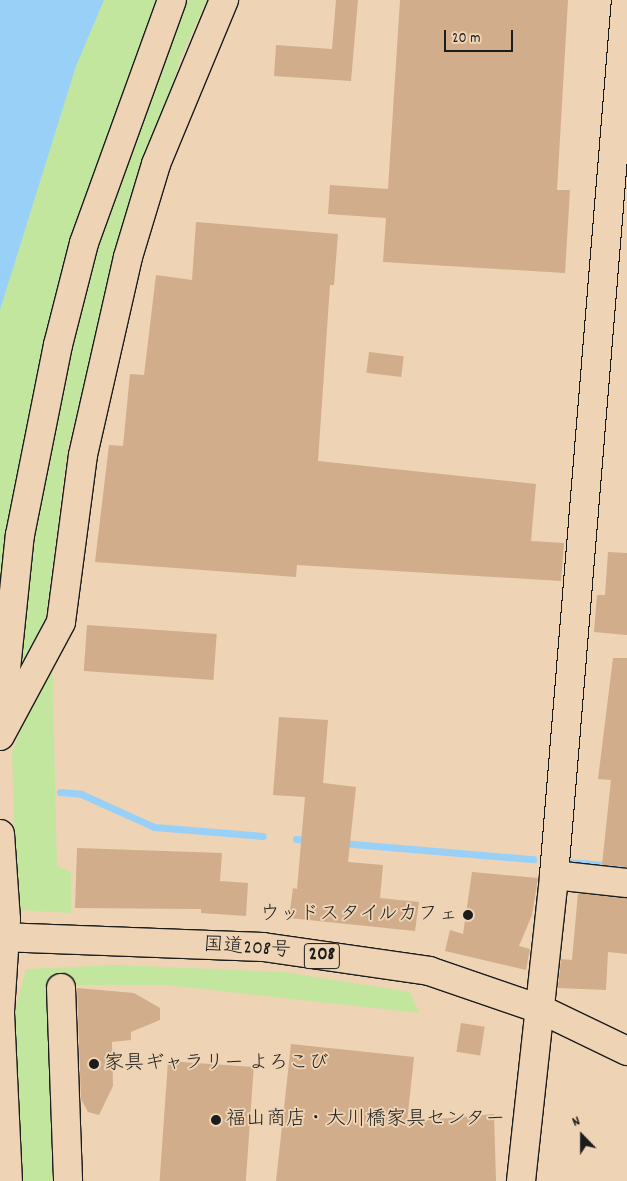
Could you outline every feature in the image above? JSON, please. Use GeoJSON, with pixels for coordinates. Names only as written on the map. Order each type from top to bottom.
{"type":"FeatureCollection","features":[{"type":"Feature","properties":{"kind":"main road"},"geometry":{"type":"LineString","coordinates":[[0,727],[20,536],[58,345],[84,243],[172,0]]}},
{"type":"Feature","properties":{"kind":"main road"},"geometry":{"type":"LineString","coordinates":[[0,736],[61,622],[83,455],[128,257],[156,164],[224,0]]}},
{"type":"Feature","properties":{"kind":"main road"},"geometry":{"type":"LineString","coordinates":[[521,1181],[554,875],[626,0]]}},
{"type":"Feature","properties":{"kind":"main road"},"geometry":{"type":"LineString","coordinates":[[0,834],[3,937],[0,1013],[8,1181]]}},
{"type":"Feature","properties":{"kind":"main road"},"geometry":{"type":"LineString","coordinates":[[554,875],[627,882]]}},
{"type":"Feature","properties":{"kind":"main road","name":"国道208号"},"geometry":{"type":"LineString","coordinates":[[3,937],[263,947],[428,971],[540,1009],[627,1051]]}},
{"type":"Feature","properties":{"kind":"main road"},"geometry":{"type":"LineString","coordinates":[[61,988],[68,1181]]}},
{"type":"Feature","properties":{"kind":"green space"},"geometry":{"type":"Polygon","coordinates":[[[59,0],[165,0],[123,108],[46,334],[0,630],[0,144],[59,0]]]}},
{"type":"Feature","properties":{"kind":"green space"},"geometry":{"type":"Polygon","coordinates":[[[186,0],[207,0],[181,57],[118,257],[68,446],[44,632],[12,690],[48,437],[98,248],[153,73],[186,0]]]}},
{"type":"Feature","properties":{"kind":"green space"},"geometry":{"type":"Polygon","coordinates":[[[52,648],[57,866],[71,872],[71,913],[17,910],[12,752],[52,648]]]}},
{"type":"Feature","properties":{"kind":"green space"},"geometry":{"type":"Polygon","coordinates":[[[115,965],[284,972],[410,992],[419,1013],[167,985],[48,985],[56,1181],[23,1181],[14,1014],[26,969],[115,965]]]}},
{"type":"Feature","properties":{"kind":"water"},"geometry":{"type":"Polygon","coordinates":[[[0,0],[104,0],[76,66],[0,310],[0,0]]]}},
{"type":"Feature","properties":{"kind":"building"},"geometry":{"type":"Polygon","coordinates":[[[336,0],[358,0],[351,81],[274,76],[276,45],[332,49],[336,0]]]}},
{"type":"Feature","properties":{"kind":"building"},"geometry":{"type":"Polygon","coordinates":[[[400,0],[568,0],[557,190],[570,190],[565,273],[383,262],[386,218],[328,214],[330,185],[388,189],[400,0]]]}},
{"type":"Feature","properties":{"kind":"building"},"geometry":{"type":"Polygon","coordinates":[[[196,222],[338,234],[334,285],[330,285],[318,461],[536,484],[531,541],[564,543],[561,581],[297,565],[296,577],[95,562],[109,445],[123,446],[130,374],[144,375],[156,275],[192,280],[196,222]]]}},
{"type":"Feature","properties":{"kind":"building"},"geometry":{"type":"Polygon","coordinates":[[[369,352],[404,356],[401,377],[366,373],[369,352]]]}},
{"type":"Feature","properties":{"kind":"building"},"geometry":{"type":"Polygon","coordinates":[[[608,552],[627,553],[627,635],[594,632],[597,595],[605,595],[608,552]]]}},
{"type":"Feature","properties":{"kind":"building"},"geometry":{"type":"Polygon","coordinates":[[[87,625],[217,634],[213,680],[84,671],[87,625]]]}},
{"type":"Feature","properties":{"kind":"building"},"geometry":{"type":"Polygon","coordinates":[[[613,658],[627,658],[627,867],[602,865],[611,780],[598,779],[613,658]]]}},
{"type":"Feature","properties":{"kind":"building"},"geometry":{"type":"Polygon","coordinates":[[[279,717],[328,720],[323,783],[356,787],[348,862],[383,865],[380,898],[419,902],[415,931],[289,918],[293,888],[297,889],[305,797],[273,795],[279,717]]]}},
{"type":"Feature","properties":{"kind":"building"},"geometry":{"type":"Polygon","coordinates":[[[77,848],[222,853],[220,881],[248,883],[246,916],[201,913],[201,909],[75,908],[77,848]]]}},
{"type":"Feature","properties":{"kind":"building"},"geometry":{"type":"Polygon","coordinates":[[[472,872],[538,878],[532,915],[519,946],[530,949],[526,970],[445,951],[450,930],[463,934],[472,872]]]}},
{"type":"Feature","properties":{"kind":"building"},"geometry":{"type":"Polygon","coordinates":[[[578,893],[627,898],[627,954],[608,952],[606,990],[558,988],[561,959],[572,960],[578,893]]]}},
{"type":"Feature","properties":{"kind":"building","name":"家具ギャラリー よろこび"},"geometry":{"type":"Polygon","coordinates":[[[77,988],[134,993],[160,1008],[160,1020],[131,1032],[131,1040],[112,1042],[113,1086],[99,1115],[88,1112],[81,1099],[77,988]]]}},
{"type":"Feature","properties":{"kind":"building"},"geometry":{"type":"Polygon","coordinates":[[[461,1023],[485,1027],[480,1055],[456,1052],[461,1023]]]}},
{"type":"Feature","properties":{"kind":"building"},"geometry":{"type":"Polygon","coordinates":[[[291,1044],[414,1057],[407,1122],[494,1114],[496,1181],[276,1181],[291,1044]]]}},
{"type":"Feature","properties":{"kind":"building"},"geometry":{"type":"Polygon","coordinates":[[[168,1061],[254,1067],[246,1181],[160,1181],[168,1061]]]}},
{"type":"Feature","properties":{"kind":"waterway"},"geometry":{"type":"LineString","coordinates":[[60,792],[81,794],[154,827],[263,836]]}},
{"type":"Feature","properties":{"kind":"waterway"},"geometry":{"type":"LineString","coordinates":[[296,839],[311,841]]}},
{"type":"Feature","properties":{"kind":"waterway"},"geometry":{"type":"LineString","coordinates":[[341,843],[533,859]]}},
{"type":"Feature","properties":{"kind":"waterway"},"geometry":{"type":"LineString","coordinates":[[570,862],[627,867]]}},
{"type":"Feature","properties":{"kind":"place","name":"ウッドスタイルカフェ"},"geometry":{"type":"Point","coordinates":[468,915]}},
{"type":"Feature","properties":{"kind":"place","name":"家具ギャラリー よろこび"},"geometry":{"type":"Point","coordinates":[94,1064]}},
{"type":"Feature","properties":{"kind":"place","name":"福山商店・大川橋家具センター"},"geometry":{"type":"Point","coordinates":[216,1120]}}]}
